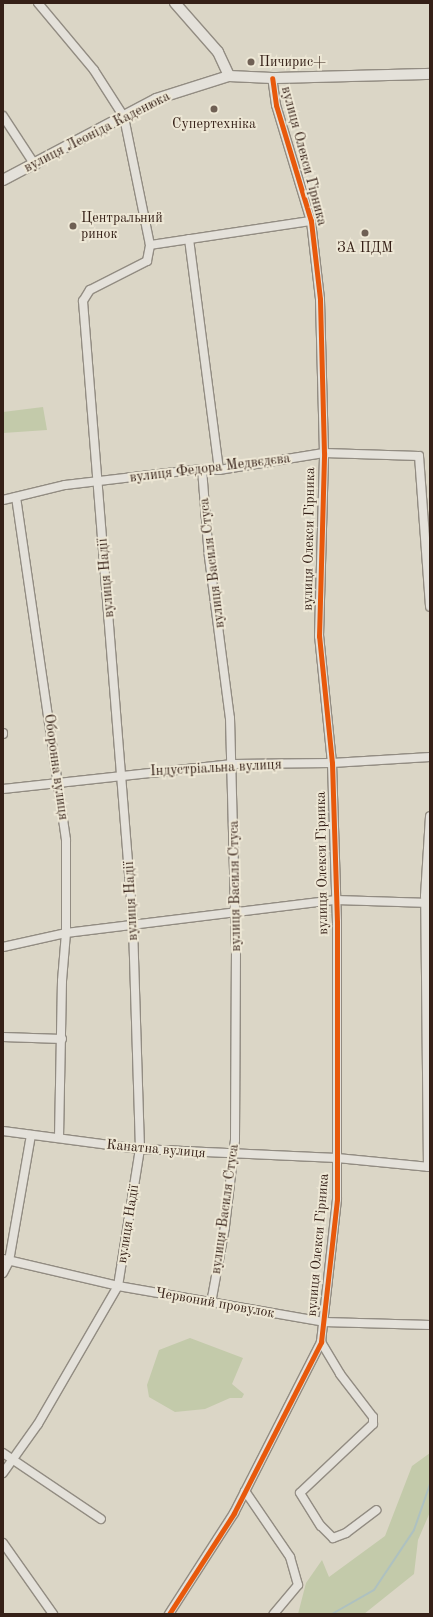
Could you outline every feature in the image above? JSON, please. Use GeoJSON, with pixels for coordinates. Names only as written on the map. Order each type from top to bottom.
{"type":"FeatureCollection","features":[{"type":"Feature","properties":{"kind":"street"},"geometry":{"type":"LineString","coordinates":[[38,3],[94,70],[124,117],[150,245],[311,221]]}},
{"type":"Feature","properties":{"kind":"street"},"geometry":{"type":"LineString","coordinates":[[175,3],[218,52],[229,76]]}},
{"type":"Feature","properties":{"kind":"street","name":"вулиця Леоніда Каденюка"},"geometry":{"type":"LineString","coordinates":[[3,180],[34,165],[156,99],[229,76],[272,78],[430,74]]}},
{"type":"Feature","properties":{"kind":"street","name":"вулиця Олекси Гірника"},"geometry":{"type":"LineString","coordinates":[[169,1614],[245,1491],[321,1342],[337,1199],[336,900],[332,763],[319,636],[324,453],[320,299],[311,221],[276,105],[272,78]]}},
{"type":"Feature","properties":{"kind":"street"},"geometry":{"type":"LineString","coordinates":[[3,116],[34,165]]}},
{"type":"Feature","properties":{"kind":"street"},"geometry":{"type":"LineString","coordinates":[[189,239],[219,470]]}},
{"type":"Feature","properties":{"kind":"street","name":"вулиця Надії"},"geometry":{"type":"LineString","coordinates":[[3,1473],[13,1460],[86,1346],[118,1286],[140,1149],[133,924],[123,774],[84,297],[96,286],[147,261],[150,245]]}},
{"type":"Feature","properties":{"kind":"street","name":"вулиця Федора Медвєдєва"},"geometry":{"type":"LineString","coordinates":[[3,500],[65,485],[202,469],[219,470],[324,453],[419,456],[430,607]]}},
{"type":"Feature","properties":{"kind":"street","name":"вулиця Василя Стуса"},"geometry":{"type":"LineString","coordinates":[[202,469],[233,764],[235,914],[233,1155],[211,1303]]}},
{"type":"Feature","properties":{"kind":"street","name":"Оборонна вулиця"},"geometry":{"type":"LineString","coordinates":[[16,497],[66,840],[66,933],[62,981],[62,1039],[58,1138]]}},
{"type":"Feature","properties":{"kind":"street","name":"Індустріальна вулиця"},"geometry":{"type":"LineString","coordinates":[[3,790],[58,784],[123,774],[233,764],[332,763],[430,757]]}},
{"type":"Feature","properties":{"kind":"street"},"geometry":{"type":"LineString","coordinates":[[429,1167],[430,816]]}},
{"type":"Feature","properties":{"kind":"street"},"geometry":{"type":"LineString","coordinates":[[3,947],[66,933],[133,924],[235,914],[336,900],[429,903]]}},
{"type":"Feature","properties":{"kind":"street"},"geometry":{"type":"LineString","coordinates":[[3,1036],[62,1039]]}},
{"type":"Feature","properties":{"kind":"street","name":"Канатна вулиця"},"geometry":{"type":"LineString","coordinates":[[3,1131],[140,1149],[233,1155],[337,1158],[429,1167]]}},
{"type":"Feature","properties":{"kind":"street"},"geometry":{"type":"LineString","coordinates":[[3,1273],[31,1135]]}},
{"type":"Feature","properties":{"kind":"street","name":"Червоний провулок"},"geometry":{"type":"LineString","coordinates":[[6,1260],[118,1286],[324,1322],[430,1325]]}},
{"type":"Feature","properties":{"kind":"street"},"geometry":{"type":"LineString","coordinates":[[321,1342],[340,1374],[373,1417],[372,1424],[300,1493],[321,1526],[333,1538],[351,1530],[376,1510]]}},
{"type":"Feature","properties":{"kind":"street"},"geometry":{"type":"LineString","coordinates":[[3,1454],[101,1519]]}},
{"type":"Feature","properties":{"kind":"street"},"geometry":{"type":"LineString","coordinates":[[245,1491],[290,1557],[298,1585],[274,1614]]}},
{"type":"Feature","properties":{"kind":"street"},"geometry":{"type":"LineString","coordinates":[[3,1543],[53,1614]]}},
{"type":"Feature","properties":{"kind":"green space"},"geometry":{"type":"Polygon","coordinates":[[[43,407],[47,430],[3,433],[3,412],[43,407]]]}},
{"type":"Feature","properties":{"kind":"green space"},"geometry":{"type":"Polygon","coordinates":[[[190,1338],[243,1358],[232,1384],[244,1394],[242,1398],[230,1398],[205,1409],[175,1412],[149,1397],[147,1385],[159,1350],[190,1338]]]}},
{"type":"Feature","properties":{"kind":"green space"},"geometry":{"type":"Polygon","coordinates":[[[430,1453],[430,1512],[418,1540],[414,1574],[364,1614],[298,1614],[306,1583],[322,1560],[329,1577],[385,1536],[412,1466],[430,1453]]]}},
{"type":"Feature","properties":{"kind":"waterway"},"geometry":{"type":"LineString","coordinates":[[332,1614],[374,1590],[414,1530],[430,1484]]}},
{"type":"Feature","properties":{"kind":"cycle path"},"geometry":{"type":"LineString","coordinates":[[169,1614],[234,1513],[321,1342],[337,1199],[337,922],[332,763],[319,636],[324,453],[320,299],[311,221],[276,105],[272,78]]}},
{"type":"Feature","properties":{"kind":"place","name":"Пичирис+"},"geometry":{"type":"Point","coordinates":[251,62]}},
{"type":"Feature","properties":{"kind":"place","name":"Супертехніка"},"geometry":{"type":"Point","coordinates":[214,109]}},
{"type":"Feature","properties":{"kind":"place","name":"Центральний ринок"},"geometry":{"type":"Point","coordinates":[73,226]}},
{"type":"Feature","properties":{"kind":"place","name":"ЗА ПДМ"},"geometry":{"type":"Point","coordinates":[365,233]}}]}
